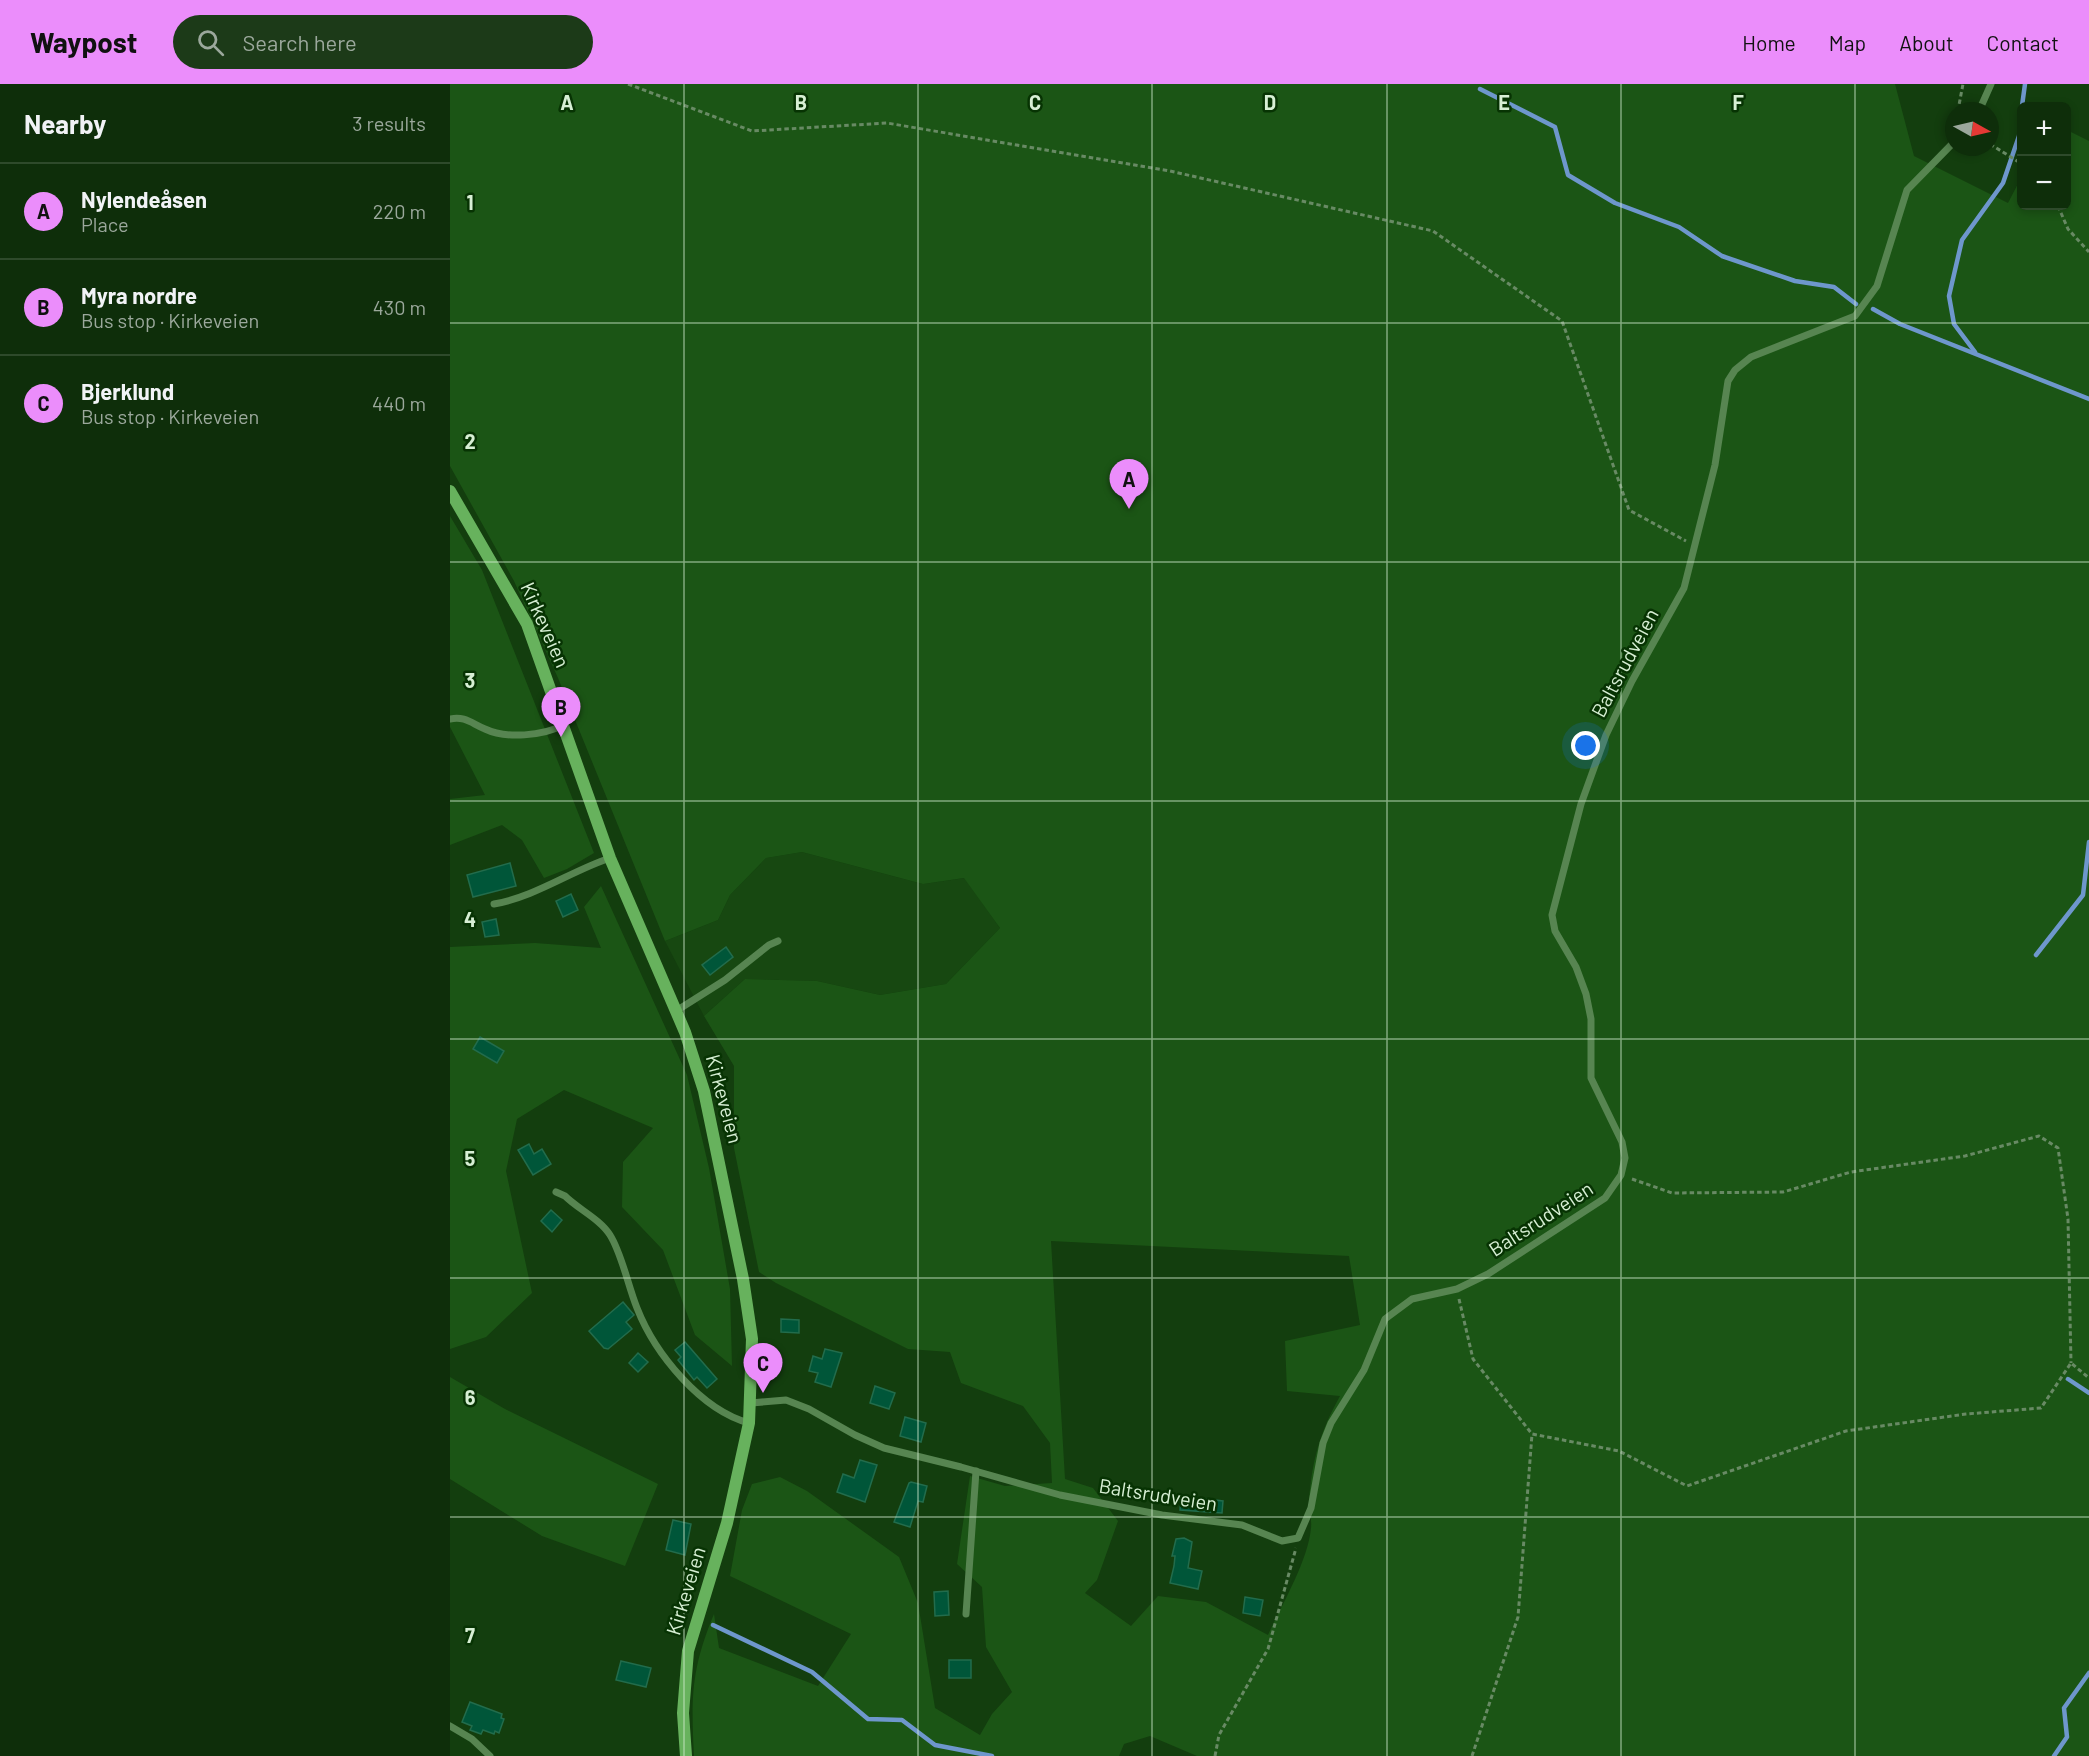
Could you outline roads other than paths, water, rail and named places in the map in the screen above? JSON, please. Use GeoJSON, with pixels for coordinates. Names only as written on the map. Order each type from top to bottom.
{"type":"FeatureCollection","features":[{"type":"Feature","properties":{"kind":"main road","name":"Kirkeveien"},"geometry":{"type":"LineString","coordinates":[[450,491],[509,589],[527,624],[610,858],[676,1011],[704,1091],[741,1268],[752,1340],[752,1403],[738,1482],[688,1651],[683,1713],[686,1756]]}},
{"type":"Feature","properties":{"kind":"lane"},"geometry":{"type":"LineString","coordinates":[[1983,102],[1991,84]]}},
{"type":"Feature","properties":{"kind":"lane","name":"Baltsrudveien"},"geometry":{"type":"LineString","coordinates":[[752,1403],[786,1400],[809,1409],[884,1449],[976,1471],[1060,1495],[1162,1515],[1242,1525],[1282,1541],[1298,1538],[1311,1508],[1323,1443],[1331,1423],[1364,1370],[1384,1319],[1412,1299],[1457,1289],[1488,1274],[1605,1198],[1621,1175],[1625,1158],[1622,1142],[1591,1078],[1591,1019],[1586,994],[1576,966],[1555,931],[1552,915],[1594,766],[1622,699],[1684,588],[1714,474],[1723,398],[1731,375],[1742,363],[1760,352],[1855,316],[1877,286],[1907,190],[1945,151]]}},
{"type":"Feature","properties":{"kind":"lane"},"geometry":{"type":"LineString","coordinates":[[450,719],[462,717],[486,729],[518,735],[563,725]]}},
{"type":"Feature","properties":{"kind":"lane"},"geometry":{"type":"LineString","coordinates":[[494,904],[540,889],[584,867],[610,858]]}},
{"type":"Feature","properties":{"kind":"lane"},"geometry":{"type":"LineString","coordinates":[[676,1011],[725,980],[769,945],[778,941]]}},
{"type":"Feature","properties":{"kind":"lane"},"geometry":{"type":"LineString","coordinates":[[556,1192],[565,1196],[610,1234],[638,1312],[665,1357],[693,1391],[717,1411],[749,1424]]}},
{"type":"Feature","properties":{"kind":"lane"},"geometry":{"type":"LineString","coordinates":[[966,1614],[976,1471]]}},
{"type":"Feature","properties":{"kind":"lane"},"geometry":{"type":"LineString","coordinates":[[450,1726],[472,1739],[490,1756]]}},
{"type":"Feature","properties":{"kind":"waterway"},"geometry":{"type":"LineString","coordinates":[[2023,102],[2025,84]]}},
{"type":"Feature","properties":{"kind":"waterway"},"geometry":{"type":"LineString","coordinates":[[1480,89],[1555,127],[1568,175],[1615,203],[1679,227],[1722,256],[1795,281],[1834,287],[1856,304]]}},
{"type":"Feature","properties":{"kind":"waterway"},"geometry":{"type":"LineString","coordinates":[[1975,352],[1954,324],[1949,296],[1962,240],[2003,183],[2017,142]]}},
{"type":"Feature","properties":{"kind":"waterway"},"geometry":{"type":"LineString","coordinates":[[1873,309],[1900,324],[2089,399]]}},
{"type":"Feature","properties":{"kind":"waterway"},"geometry":{"type":"LineString","coordinates":[[2036,955],[2083,895],[2089,842]]}},
{"type":"Feature","properties":{"kind":"waterway"},"geometry":{"type":"LineString","coordinates":[[2068,1379],[2089,1393]]}},
{"type":"Feature","properties":{"kind":"waterway"},"geometry":{"type":"LineString","coordinates":[[713,1625],[812,1672],[868,1719],[902,1720],[935,1745],[992,1756]]}},
{"type":"Feature","properties":{"kind":"waterway"},"geometry":{"type":"LineString","coordinates":[[2054,1756],[2067,1737],[2064,1708],[2089,1673]]}},
{"type":"Feature","properties":{"kind":"place","name":"Nylendeåsen"},"geometry":{"type":"Point","coordinates":[1129,509]}},
{"type":"Feature","properties":{"kind":"place","name":"Myra nordre"},"geometry":{"type":"Point","coordinates":[561,737]}},
{"type":"Feature","properties":{"kind":"place","name":"Bjerklund"},"geometry":{"type":"Point","coordinates":[763,1393]}}]}
